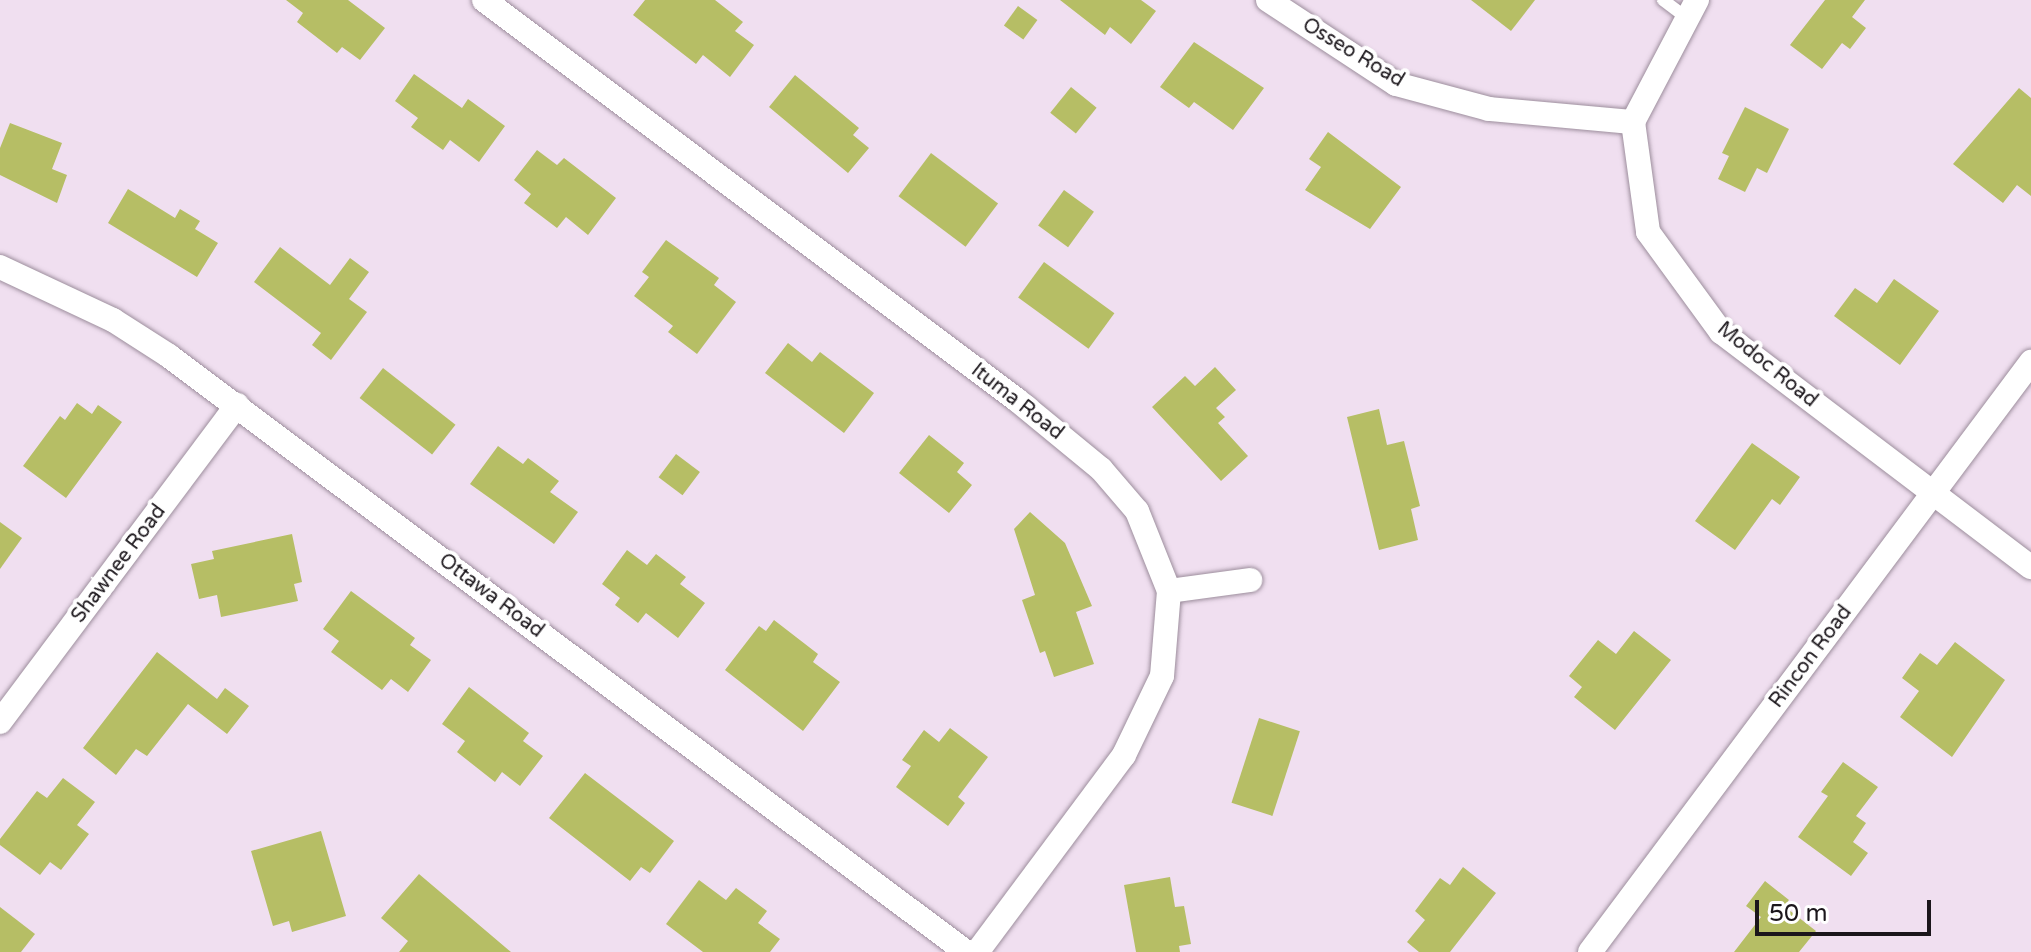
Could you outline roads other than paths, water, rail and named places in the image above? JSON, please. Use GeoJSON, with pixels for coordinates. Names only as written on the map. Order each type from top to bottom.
{"type":"FeatureCollection","features":[{"type":"Feature","properties":{"kind":"street","name":"Ituma Road"},"geometry":{"type":"LineString","coordinates":[[484,0],[1017,400],[1101,469],[1137,511],[1169,591],[1162,676],[1124,755],[977,952]]}},
{"type":"Feature","properties":{"kind":"street","name":"Osseo Road"},"geometry":{"type":"LineString","coordinates":[[1268,0],[1396,84],[1489,109],[1633,122]]}},
{"type":"Feature","properties":{"kind":"street"},"geometry":{"type":"LineString","coordinates":[[1633,122],[1692,9]]}},
{"type":"Feature","properties":{"kind":"street","name":"Modoc Road"},"geometry":{"type":"LineString","coordinates":[[1633,122],[1648,232],[1721,332],[2031,567]]}},
{"type":"Feature","properties":{"kind":"street","name":"Ottawa Road"},"geometry":{"type":"LineString","coordinates":[[0,267],[113,320],[237,405],[966,952]]}},
{"type":"Feature","properties":{"kind":"street","name":"Rincon Road"},"geometry":{"type":"LineString","coordinates":[[1590,952],[2031,362]]}},
{"type":"Feature","properties":{"kind":"street","name":"Shawnee Road"},"geometry":{"type":"LineString","coordinates":[[0,722],[237,405]]}},
{"type":"Feature","properties":{"kind":"street"},"geometry":{"type":"LineString","coordinates":[[1169,591],[1250,580]]}},
{"type":"Feature","properties":{"kind":"lane"},"geometry":{"type":"LineString","coordinates":[[1663,0],[1692,9]]}}]}
